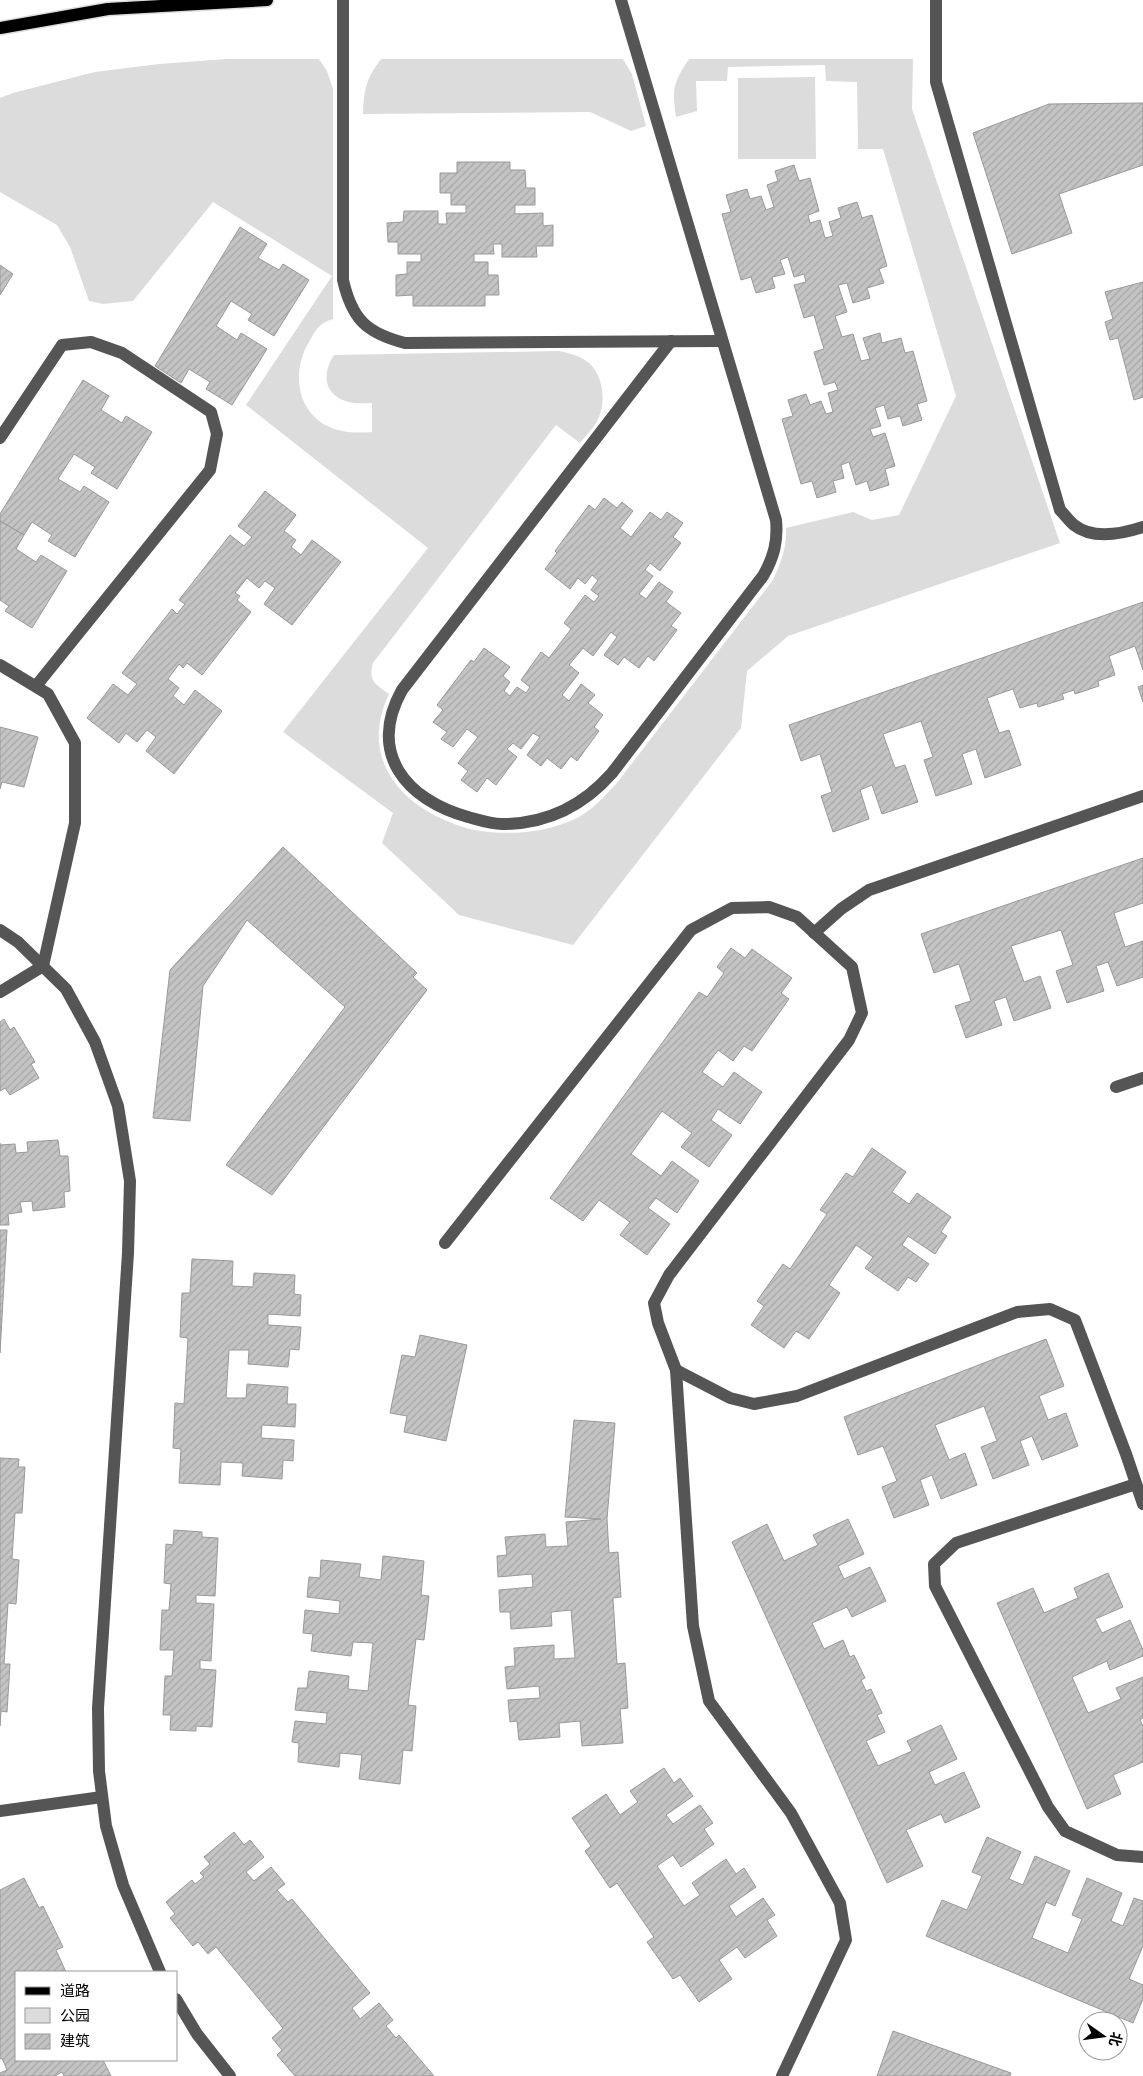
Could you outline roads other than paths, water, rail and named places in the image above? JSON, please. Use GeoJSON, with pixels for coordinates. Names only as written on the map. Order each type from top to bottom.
{"type":"FeatureCollection","features":[{"type":"Feature","properties":{"kind":"main road"},"geometry":{"type":"LineString","coordinates":[[0,28],[108,9],[267,0]]}},
{"type":"Feature","properties":{"kind":"street"},"geometry":{"type":"LineString","coordinates":[[343,0],[343,280],[348,302],[360,319],[371,329],[388,338],[405,343],[722,341]]}},
{"type":"Feature","properties":{"kind":"street"},"geometry":{"type":"LineString","coordinates":[[621,0],[776,520],[777,536],[775,551],[766,570],[598,789],[573,808],[522,823],[500,824],[455,813],[420,794],[396,769],[390,751],[389,732],[390,717],[394,704],[402,690],[671,341]]}},
{"type":"Feature","properties":{"kind":"street"},"geometry":{"type":"LineString","coordinates":[[936,0],[936,82],[1060,510],[1074,526],[1088,532],[1103,535],[1143,527]]}},
{"type":"Feature","properties":{"kind":"street"},"geometry":{"type":"LineString","coordinates":[[0,438],[62,344],[91,342],[122,353],[211,412],[217,434],[210,470],[36,686]]}},
{"type":"Feature","properties":{"kind":"street"},"geometry":{"type":"LineString","coordinates":[[0,665],[48,694],[75,743],[75,823],[42,966],[0,992]]}},
{"type":"Feature","properties":{"kind":"street"},"geometry":{"type":"LineString","coordinates":[[814,933],[841,909],[869,890],[1143,796]]}},
{"type":"Feature","properties":{"kind":"street"},"geometry":{"type":"LineString","coordinates":[[444,1243],[691,930],[732,908],[769,907],[797,917],[852,967],[862,1013],[849,1040],[669,1275],[654,1303],[658,1323],[676,1370],[693,1626],[709,1701],[791,1813],[840,1903],[846,1940],[782,2076]]}},
{"type":"Feature","properties":{"kind":"street"},"geometry":{"type":"LineString","coordinates":[[0,930],[18,942],[66,989],[95,1042],[118,1106],[130,1181],[128,1253],[98,1708],[99,1771],[106,1826],[123,1886],[160,1971]]}},
{"type":"Feature","properties":{"kind":"street"},"geometry":{"type":"LineString","coordinates":[[1116,1087],[1143,1078]]}},
{"type":"Feature","properties":{"kind":"street"},"geometry":{"type":"LineString","coordinates":[[676,1370],[730,1398],[754,1404],[797,1396],[1017,1312],[1050,1309],[1075,1320],[1143,1504]]}},
{"type":"Feature","properties":{"kind":"street"},"geometry":{"type":"LineString","coordinates":[[1136,1484],[956,1543],[934,1564],[934,1579],[935,1586],[1048,1807],[1066,1831],[1117,1855],[1143,1857]]}},
{"type":"Feature","properties":{"kind":"street"},"geometry":{"type":"LineString","coordinates":[[0,1812],[102,1797]]}},
{"type":"Feature","properties":{"kind":"street"},"geometry":{"type":"LineString","coordinates":[[178,2002],[197,2034],[230,2076]]}}]}
